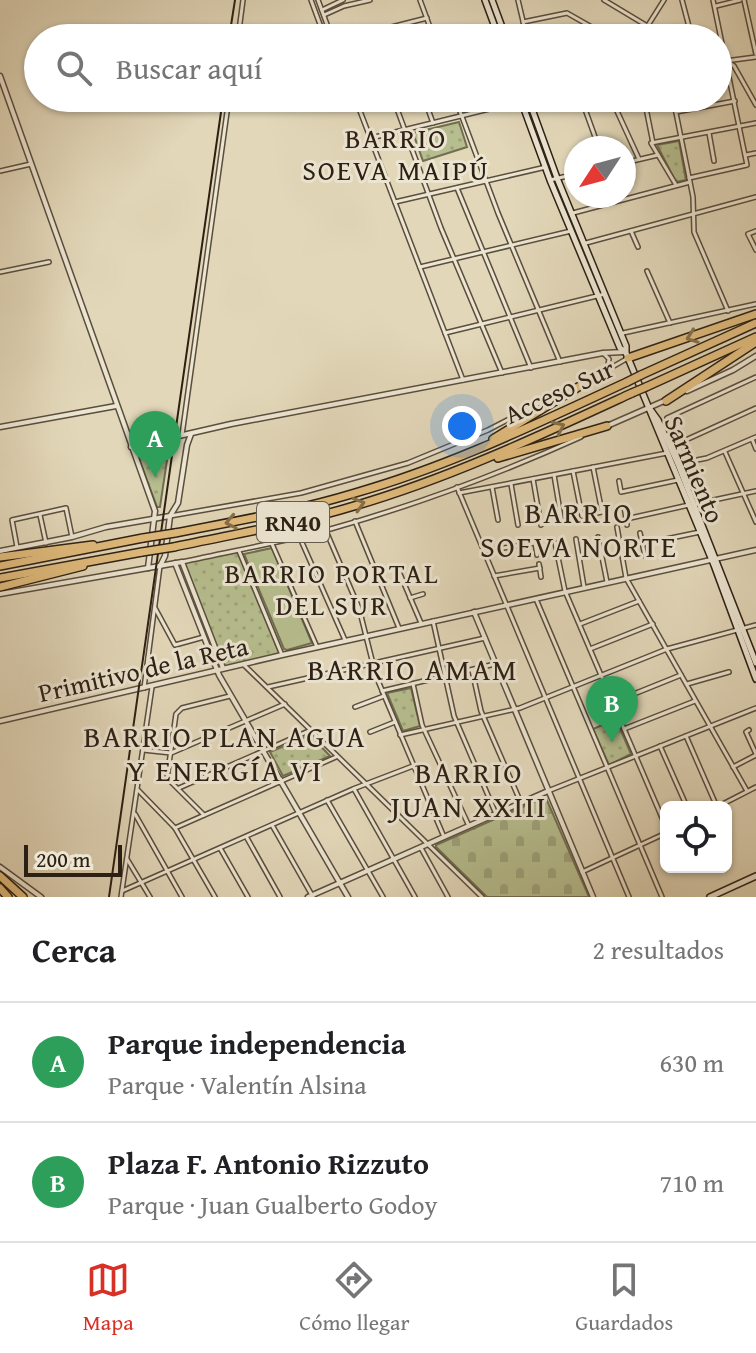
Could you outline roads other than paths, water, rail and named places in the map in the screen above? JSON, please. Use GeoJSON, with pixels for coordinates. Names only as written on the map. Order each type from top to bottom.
{"type":"FeatureCollection","features":[{"type":"Feature","properties":{"kind":"highway"},"geometry":{"type":"LineString","coordinates":[[627,355],[756,314]]}},
{"type":"Feature","properties":{"kind":"highway","name":"Acceso Sur"},"geometry":{"type":"LineString","coordinates":[[0,566],[284,512],[334,499],[461,457],[756,323]]}},
{"type":"Feature","properties":{"kind":"highway"},"geometry":{"type":"LineString","coordinates":[[666,401],[756,340]]}},
{"type":"Feature","properties":{"kind":"highway","name":"Acceso Sur"},"geometry":{"type":"LineString","coordinates":[[0,578],[174,547],[329,513],[410,488],[515,447],[756,340]]}},
{"type":"Feature","properties":{"kind":"highway"},"geometry":{"type":"LineString","coordinates":[[334,499],[486,443],[602,373]]}},
{"type":"Feature","properties":{"kind":"highway"},"geometry":{"type":"LineString","coordinates":[[410,488],[607,426]]}},
{"type":"Feature","properties":{"kind":"highway"},"geometry":{"type":"LineString","coordinates":[[0,554],[78,545],[111,545]]}},
{"type":"Feature","properties":{"kind":"highway"},"geometry":{"type":"LineString","coordinates":[[0,587],[70,571],[100,559]]}},
{"type":"Feature","properties":{"kind":"highway"},"geometry":{"type":"LineString","coordinates":[[0,876],[23,897]]}},
{"type":"Feature","properties":{"kind":"highway"},"geometry":{"type":"LineString","coordinates":[[0,888],[8,897]]}},
{"type":"Feature","properties":{"kind":"main road"},"geometry":{"type":"LineString","coordinates":[[485,0],[493,24]]}},
{"type":"Feature","properties":{"kind":"main road"},"geometry":{"type":"LineString","coordinates":[[492,0],[501,24]]}},
{"type":"Feature","properties":{"kind":"main road","name":"Sarmiento"},"geometry":{"type":"LineString","coordinates":[[530,112],[546,167],[571,214],[580,244],[618,334],[620,348],[627,355],[667,453],[679,464]]}},
{"type":"Feature","properties":{"kind":"main road","name":"Sarmiento"},"geometry":{"type":"LineString","coordinates":[[531,112],[571,231],[580,244]]}},
{"type":"Feature","properties":{"kind":"main road","name":"Sarmiento"},"geometry":{"type":"LineString","coordinates":[[649,408],[679,464],[700,532],[714,559]]}},
{"type":"Feature","properties":{"kind":"main road","name":"Sarmiento"},"geometry":{"type":"LineString","coordinates":[[679,464],[678,480],[714,559],[756,679]]}},
{"type":"Feature","properties":{"kind":"main road","name":"Sarmiento"},"geometry":{"type":"LineString","coordinates":[[740,630],[756,663]]}},
{"type":"Feature","properties":{"kind":"main road"},"geometry":{"type":"LineString","coordinates":[[712,897],[756,878]]}},
{"type":"Feature","properties":{"kind":"street"},"geometry":{"type":"LineString","coordinates":[[240,24],[243,0]]}},
{"type":"Feature","properties":{"kind":"street"},"geometry":{"type":"LineString","coordinates":[[311,0],[320,24]]}},
{"type":"Feature","properties":{"kind":"street"},"geometry":{"type":"LineString","coordinates":[[318,0],[327,24]]}},
{"type":"Feature","properties":{"kind":"street"},"geometry":{"type":"LineString","coordinates":[[322,10],[343,0]]}},
{"type":"Feature","properties":{"kind":"street"},"geometry":{"type":"LineString","coordinates":[[324,15],[370,0]]}},
{"type":"Feature","properties":{"kind":"street"},"geometry":{"type":"LineString","coordinates":[[420,0],[429,24]]}},
{"type":"Feature","properties":{"kind":"street"},"geometry":{"type":"LineString","coordinates":[[518,0],[523,22],[567,13],[586,24]]}},
{"type":"Feature","properties":{"kind":"street"},"geometry":{"type":"LineString","coordinates":[[604,0],[644,24]]}},
{"type":"Feature","properties":{"kind":"street"},"geometry":{"type":"LineString","coordinates":[[682,0],[688,24]]}},
{"type":"Feature","properties":{"kind":"street"},"geometry":{"type":"LineString","coordinates":[[713,0],[719,24]]}},
{"type":"Feature","properties":{"kind":"street"},"geometry":{"type":"LineString","coordinates":[[715,6],[742,0],[756,56],[732,60]]}},
{"type":"Feature","properties":{"kind":"street"},"geometry":{"type":"LineString","coordinates":[[648,24],[662,1]]}},
{"type":"Feature","properties":{"kind":"street"},"geometry":{"type":"LineString","coordinates":[[403,24],[427,18]]}},
{"type":"Feature","properties":{"kind":"street"},"geometry":{"type":"LineString","coordinates":[[732,65],[756,105]]}},
{"type":"Feature","properties":{"kind":"street"},"geometry":{"type":"LineString","coordinates":[[0,76],[156,516],[148,568]]}},
{"type":"Feature","properties":{"kind":"street"},"geometry":{"type":"LineString","coordinates":[[571,214],[747,166],[732,86]]}},
{"type":"Feature","properties":{"kind":"street"},"geometry":{"type":"LineString","coordinates":[[187,445],[182,435],[227,112]]}},
{"type":"Feature","properties":{"kind":"street"},"geometry":{"type":"LineString","coordinates":[[361,112],[463,380]]}},
{"type":"Feature","properties":{"kind":"street"},"geometry":{"type":"LineString","coordinates":[[398,112],[428,195],[502,373]]}},
{"type":"Feature","properties":{"kind":"street"},"geometry":{"type":"LineString","coordinates":[[429,112],[433,123]]}},
{"type":"Feature","properties":{"kind":"street"},"geometry":{"type":"LineString","coordinates":[[460,112],[560,362]]}},
{"type":"Feature","properties":{"kind":"street"},"geometry":{"type":"LineString","coordinates":[[371,138],[477,112]]}},
{"type":"Feature","properties":{"kind":"street"},"geometry":{"type":"LineString","coordinates":[[586,112],[595,136]]}},
{"type":"Feature","properties":{"kind":"street"},"geometry":{"type":"LineString","coordinates":[[617,112],[639,159]]}},
{"type":"Feature","properties":{"kind":"street"},"geometry":{"type":"LineString","coordinates":[[646,112],[652,143],[676,185]]}},
{"type":"Feature","properties":{"kind":"street"},"geometry":{"type":"LineString","coordinates":[[676,112],[689,180],[694,232],[728,311]]}},
{"type":"Feature","properties":{"kind":"street"},"geometry":{"type":"LineString","coordinates":[[652,143],[756,123]]}},
{"type":"Feature","properties":{"kind":"street"},"geometry":{"type":"LineString","coordinates":[[709,132],[714,161]]}},
{"type":"Feature","properties":{"kind":"street"},"geometry":{"type":"LineString","coordinates":[[746,155],[756,153]]}},
{"type":"Feature","properties":{"kind":"street"},"geometry":{"type":"LineString","coordinates":[[636,160],[658,155]]}},
{"type":"Feature","properties":{"kind":"street"},"geometry":{"type":"LineString","coordinates":[[0,171],[31,164]]}},
{"type":"Feature","properties":{"kind":"street"},"geometry":{"type":"LineString","coordinates":[[395,202],[546,167]]}},
{"type":"Feature","properties":{"kind":"street"},"geometry":{"type":"LineString","coordinates":[[554,179],[564,177]]}},
{"type":"Feature","properties":{"kind":"street"},"geometry":{"type":"LineString","coordinates":[[457,188],[531,368]]}},
{"type":"Feature","properties":{"kind":"street"},"geometry":{"type":"LineString","coordinates":[[580,244],[756,197]]}},
{"type":"Feature","properties":{"kind":"street"},"geometry":{"type":"LineString","coordinates":[[420,267],[571,231]]}},
{"type":"Feature","properties":{"kind":"street"},"geometry":{"type":"LineString","coordinates":[[631,231],[638,247]]}},
{"type":"Feature","properties":{"kind":"street"},"geometry":{"type":"LineString","coordinates":[[756,231],[748,234],[756,250]]}},
{"type":"Feature","properties":{"kind":"street"},"geometry":{"type":"LineString","coordinates":[[0,272],[49,262]]}},
{"type":"Feature","properties":{"kind":"street"},"geometry":{"type":"LineString","coordinates":[[647,271],[670,323]]}},
{"type":"Feature","properties":{"kind":"street"},"geometry":{"type":"LineString","coordinates":[[445,333],[602,295]]}},
{"type":"Feature","properties":{"kind":"street"},"geometry":{"type":"LineString","coordinates":[[618,334],[756,304]]}},
{"type":"Feature","properties":{"kind":"street"},"geometry":{"type":"LineString","coordinates":[[131,447],[603,353],[627,355]]}},
{"type":"Feature","properties":{"kind":"street"},"geometry":{"type":"LineString","coordinates":[[602,373],[610,362],[603,353]]}},
{"type":"Feature","properties":{"kind":"street"},"geometry":{"type":"LineString","coordinates":[[0,554],[156,516],[301,493],[408,463],[488,430],[620,365],[627,355]]}},
{"type":"Feature","properties":{"kind":"street"},"geometry":{"type":"LineString","coordinates":[[0,594],[182,562],[355,521],[545,454],[733,370],[756,356]]}},
{"type":"Feature","properties":{"kind":"street"},"geometry":{"type":"LineString","coordinates":[[620,365],[632,368]]}},
{"type":"Feature","properties":{"kind":"street","name":"Sarmiento"},"geometry":{"type":"LineString","coordinates":[[679,464],[677,444],[666,420],[756,377]]}},
{"type":"Feature","properties":{"kind":"street"},"geometry":{"type":"LineString","coordinates":[[0,427],[116,405]]}},
{"type":"Feature","properties":{"kind":"street"},"geometry":{"type":"LineString","coordinates":[[677,444],[756,408]]}},
{"type":"Feature","properties":{"kind":"street"},"geometry":{"type":"LineString","coordinates":[[144,688],[160,566],[165,556],[170,516],[178,503],[191,433]]}},
{"type":"Feature","properties":{"kind":"street"},"geometry":{"type":"LineString","coordinates":[[679,464],[725,452],[754,438],[756,449]]}},
{"type":"Feature","properties":{"kind":"street"},"geometry":{"type":"LineString","coordinates":[[725,452],[756,522]]}},
{"type":"Feature","properties":{"kind":"street"},"geometry":{"type":"LineString","coordinates":[[459,493],[667,453]]}},
{"type":"Feature","properties":{"kind":"street"},"geometry":{"type":"LineString","coordinates":[[573,471],[582,516],[602,512],[593,467]]}},
{"type":"Feature","properties":{"kind":"street"},"geometry":{"type":"LineString","coordinates":[[554,475],[562,523]]}},
{"type":"Feature","properties":{"kind":"street"},"geometry":{"type":"LineString","coordinates":[[533,479],[541,525]]}},
{"type":"Feature","properties":{"kind":"street"},"geometry":{"type":"LineString","coordinates":[[619,481],[621,492],[678,480]]}},
{"type":"Feature","properties":{"kind":"street"},"geometry":{"type":"LineString","coordinates":[[511,484],[518,525]]}},
{"type":"Feature","properties":{"kind":"street"},"geometry":{"type":"LineString","coordinates":[[457,487],[629,897]]}},
{"type":"Feature","properties":{"kind":"street"},"geometry":{"type":"LineString","coordinates":[[492,487],[498,520]]}},
{"type":"Feature","properties":{"kind":"street"},"geometry":{"type":"LineString","coordinates":[[624,506],[627,522],[756,491]]}},
{"type":"Feature","properties":{"kind":"street"},"geometry":{"type":"LineString","coordinates":[[178,503],[181,513]]}},
{"type":"Feature","properties":{"kind":"street"},"geometry":{"type":"LineString","coordinates":[[18,548],[12,520],[66,508],[72,537]]}},
{"type":"Feature","properties":{"kind":"street"},"geometry":{"type":"LineString","coordinates":[[40,514],[46,543]]}},
{"type":"Feature","properties":{"kind":"street"},"geometry":{"type":"LineString","coordinates":[[355,521],[399,628]]}},
{"type":"Feature","properties":{"kind":"street"},"geometry":{"type":"LineString","coordinates":[[617,527],[626,578],[747,791]]}},
{"type":"Feature","properties":{"kind":"street"},"geometry":{"type":"LineString","coordinates":[[326,530],[357,602],[372,664],[383,693],[444,837]]}},
{"type":"Feature","properties":{"kind":"street"},"geometry":{"type":"LineString","coordinates":[[642,544],[700,532]]}},
{"type":"Feature","properties":{"kind":"street"},"geometry":{"type":"LineString","coordinates":[[640,533],[645,556]]}},
{"type":"Feature","properties":{"kind":"street"},"geometry":{"type":"LineString","coordinates":[[300,536],[345,640]]}},
{"type":"Feature","properties":{"kind":"street"},"geometry":{"type":"LineString","coordinates":[[598,537],[607,582]]}},
{"type":"Feature","properties":{"kind":"street"},"geometry":{"type":"LineString","coordinates":[[576,539],[584,587]]}},
{"type":"Feature","properties":{"kind":"street"},"geometry":{"type":"LineString","coordinates":[[272,543],[317,647]]}},
{"type":"Feature","properties":{"kind":"street"},"geometry":{"type":"LineString","coordinates":[[484,551],[535,543],[537,555]]}},
{"type":"Feature","properties":{"kind":"street"},"geometry":{"type":"LineString","coordinates":[[555,543],[565,591],[660,815]]}},
{"type":"Feature","properties":{"kind":"street"},"geometry":{"type":"LineString","coordinates":[[239,550],[282,655]]}},
{"type":"Feature","properties":{"kind":"street","name":"Primitivo de la Reta"},"geometry":{"type":"LineString","coordinates":[[0,721],[345,640],[756,550]]}},
{"type":"Feature","properties":{"kind":"street"},"geometry":{"type":"LineString","coordinates":[[165,556],[175,563],[230,696],[348,897]]}},
{"type":"Feature","properties":{"kind":"street"},"geometry":{"type":"LineString","coordinates":[[182,562],[219,669]]}},
{"type":"Feature","properties":{"kind":"street"},"geometry":{"type":"LineString","coordinates":[[494,576],[539,566],[541,577]]}},
{"type":"Feature","properties":{"kind":"street"},"geometry":{"type":"LineString","coordinates":[[400,574],[421,623]]}},
{"type":"Feature","properties":{"kind":"street"},"geometry":{"type":"LineString","coordinates":[[410,598],[423,594]]}},
{"type":"Feature","properties":{"kind":"street"},"geometry":{"type":"LineString","coordinates":[[536,598],[662,897]]}},
{"type":"Feature","properties":{"kind":"street"},"geometry":{"type":"LineString","coordinates":[[580,624],[639,601]]}},
{"type":"Feature","properties":{"kind":"street"},"geometry":{"type":"LineString","coordinates":[[155,608],[175,645],[204,637]]}},
{"type":"Feature","properties":{"kind":"street"},"geometry":{"type":"LineString","coordinates":[[474,612],[593,897]]}},
{"type":"Feature","properties":{"kind":"street"},"geometry":{"type":"LineString","coordinates":[[433,621],[456,723],[496,814]]}},
{"type":"Feature","properties":{"kind":"street"},"geometry":{"type":"LineString","coordinates":[[590,649],[653,624]]}},
{"type":"Feature","properties":{"kind":"street"},"geometry":{"type":"LineString","coordinates":[[400,735],[513,709],[667,649],[756,625]]}},
{"type":"Feature","properties":{"kind":"street"},"geometry":{"type":"LineString","coordinates":[[268,687],[485,638]]}},
{"type":"Feature","properties":{"kind":"street"},"geometry":{"type":"LineString","coordinates":[[243,664],[482,897]]}},
{"type":"Feature","properties":{"kind":"street"},"geometry":{"type":"LineString","coordinates":[[355,707],[383,693],[495,664]]}},
{"type":"Feature","properties":{"kind":"street"},"geometry":{"type":"LineString","coordinates":[[472,670],[484,716],[521,803]]}},
{"type":"Feature","properties":{"kind":"street"},"geometry":{"type":"LineString","coordinates":[[686,684],[729,672]]}},
{"type":"Feature","properties":{"kind":"street"},"geometry":{"type":"LineString","coordinates":[[613,702],[681,675]]}},
{"type":"Feature","properties":{"kind":"street"},"geometry":{"type":"LineString","coordinates":[[413,684],[425,730],[469,826]]}},
{"type":"Feature","properties":{"kind":"street"},"geometry":{"type":"LineString","coordinates":[[121,897],[153,686]]}},
{"type":"Feature","properties":{"kind":"street"},"geometry":{"type":"LineString","coordinates":[[205,815],[167,776],[178,710],[230,696]]}},
{"type":"Feature","properties":{"kind":"street"},"geometry":{"type":"LineString","coordinates":[[624,729],[695,700]]}},
{"type":"Feature","properties":{"kind":"street"},"geometry":{"type":"LineString","coordinates":[[143,750],[171,753],[285,704]]}},
{"type":"Feature","properties":{"kind":"street"},"geometry":{"type":"LineString","coordinates":[[272,825],[311,896],[548,791],[756,708]]}},
{"type":"Feature","properties":{"kind":"street"},"geometry":{"type":"LineString","coordinates":[[370,732],[395,722]]}},
{"type":"Feature","properties":{"kind":"street"},"geometry":{"type":"LineString","coordinates":[[177,789],[311,730]]}},
{"type":"Feature","properties":{"kind":"street"},"geometry":{"type":"LineString","coordinates":[[733,767],[756,754],[746,732],[749,730]]}},
{"type":"Feature","properties":{"kind":"street"},"geometry":{"type":"LineString","coordinates":[[686,736],[714,801]]}},
{"type":"Feature","properties":{"kind":"street"},"geometry":{"type":"LineString","coordinates":[[660,746],[684,801]]}},
{"type":"Feature","properties":{"kind":"street"},"geometry":{"type":"LineString","coordinates":[[175,828],[338,757]]}},
{"type":"Feature","properties":{"kind":"street"},"geometry":{"type":"LineString","coordinates":[[122,891],[327,800],[413,766]]}},
{"type":"Feature","properties":{"kind":"street"},"geometry":{"type":"LineString","coordinates":[[728,801],[756,787]]}},
{"type":"Feature","properties":{"kind":"street"},"geometry":{"type":"LineString","coordinates":[[137,789],[175,828],[215,897]]}},
{"type":"Feature","properties":{"kind":"street"},"geometry":{"type":"LineString","coordinates":[[353,789],[415,897]]}},
{"type":"Feature","properties":{"kind":"street"},"geometry":{"type":"LineString","coordinates":[[327,800],[383,897]]}},
{"type":"Feature","properties":{"kind":"street"},"geometry":{"type":"LineString","coordinates":[[134,813],[182,897]]}},
{"type":"Feature","properties":{"kind":"street"},"geometry":{"type":"LineString","coordinates":[[582,872],[660,834]]}},
{"type":"Feature","properties":{"kind":"street"},"geometry":{"type":"LineString","coordinates":[[246,836],[280,897]]}},
{"type":"Feature","properties":{"kind":"street"},"geometry":{"type":"LineString","coordinates":[[220,847],[248,897]]}},
{"type":"Feature","properties":{"kind":"street"},"geometry":{"type":"LineString","coordinates":[[420,847],[448,897]]}},
{"type":"Feature","properties":{"kind":"street"},"geometry":{"type":"LineString","coordinates":[[127,859],[150,897]]}},
{"type":"Feature","properties":{"kind":"street"},"geometry":{"type":"LineString","coordinates":[[0,867],[41,897]]}},
{"type":"Feature","properties":{"kind":"tram line"},"geometry":{"type":"LineString","coordinates":[[231,24],[235,0]]}},
{"type":"Feature","properties":{"kind":"tram line"},"geometry":{"type":"LineString","coordinates":[[109,897],[221,112]]}},
{"type":"Feature","properties":{"kind":"place","name":"Parque independencia"},"geometry":{"type":"Point","coordinates":[155,477]}},
{"type":"Feature","properties":{"kind":"place","name":"Plaza F. Antonio Rizzuto"},"geometry":{"type":"Point","coordinates":[612,742]}},
{"type":"Feature","properties":{"kind":"district","name":"BARRIO SOEVA MAIPÚ"},"geometry":{"type":"Point","coordinates":[396,153]}},
{"type":"Feature","properties":{"kind":"district","name":"BARRIO SOEVA NORTE"},"geometry":{"type":"Point","coordinates":[579,529]}},
{"type":"Feature","properties":{"kind":"district","name":"BARRIO PORTAL DEL SUR"},"geometry":{"type":"Point","coordinates":[332,588]}},
{"type":"Feature","properties":{"kind":"district","name":"BARRIO AMAM"},"geometry":{"type":"Point","coordinates":[413,669]}},
{"type":"Feature","properties":{"kind":"district","name":"BARRIO PLAN AGUA Y ENERGÍA VI"},"geometry":{"type":"Point","coordinates":[225,753]}},
{"type":"Feature","properties":{"kind":"district","name":"BARRIO JUAN XXIII"},"geometry":{"type":"Point","coordinates":[469,789]}}]}
